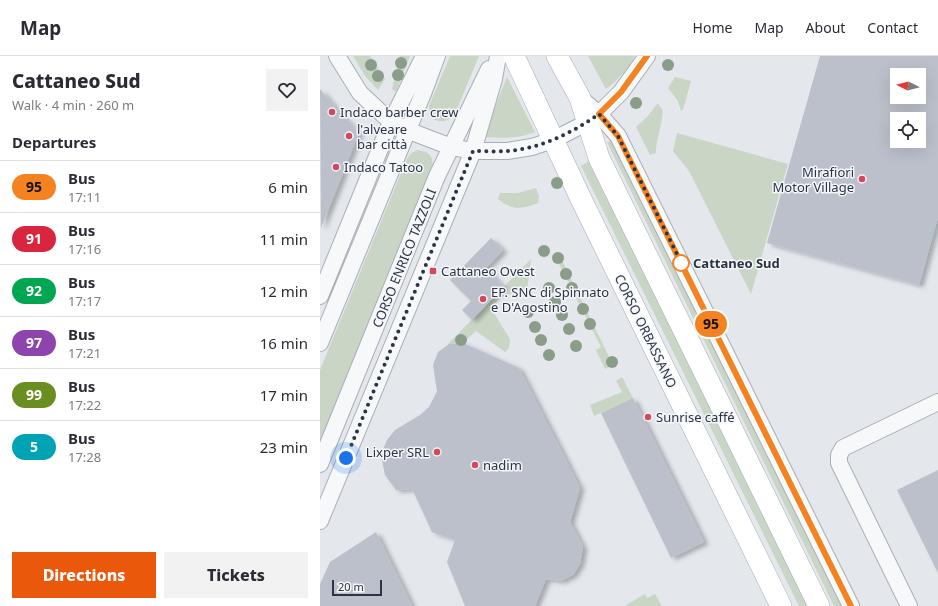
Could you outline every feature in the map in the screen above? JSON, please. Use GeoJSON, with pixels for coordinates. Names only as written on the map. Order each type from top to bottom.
{"type":"FeatureCollection","features":[{"type":"Feature","properties":{"kind":"main road","name":"CORSO ORBASSANO"},"geometry":{"type":"LineString","coordinates":[[514,56],[553,140],[781,606]]}},
{"type":"Feature","properties":{"kind":"main road"},"geometry":{"type":"LineString","coordinates":[[557,56],[580,98],[594,118],[599,158],[819,606]]}},
{"type":"Feature","properties":{"kind":"street"},"geometry":{"type":"LineString","coordinates":[[337,56],[360,93],[391,122],[450,147],[473,151],[507,151],[532,147],[553,140],[594,118],[621,92],[647,56]]}},
{"type":"Feature","properties":{"kind":"street"},"geometry":{"type":"LineString","coordinates":[[320,296],[391,122],[424,56]]}},
{"type":"Feature","properties":{"kind":"street"},"geometry":{"type":"LineString","coordinates":[[320,343],[437,56]]}},
{"type":"Feature","properties":{"kind":"street","name":"CORSO ENRICO TAZZOLI"},"geometry":{"type":"LineString","coordinates":[[320,464],[437,176],[489,70],[494,56]]}},
{"type":"Feature","properties":{"kind":"street","name":"CORSO ENRICO TAZZOLI"},"geometry":{"type":"LineString","coordinates":[[320,521],[473,151],[494,79],[498,56]]}},
{"type":"Feature","properties":{"kind":"street"},"geometry":{"type":"LineString","coordinates":[[594,118],[618,136],[851,606]]}},
{"type":"Feature","properties":{"kind":"street"},"geometry":{"type":"LineString","coordinates":[[909,606],[839,463],[839,455],[843,448],[938,402]]}},
{"type":"Feature","properties":{"kind":"street","name":"CORSO ENRICO TAZZOLI"},"geometry":{"type":"LineString","coordinates":[[320,475],[352,445]]}},
{"type":"Feature","properties":{"kind":"green space"},"geometry":{"type":"Polygon","coordinates":[[[353,56],[370,56],[385,79],[378,90],[365,76],[353,56]]]}},
{"type":"Feature","properties":{"kind":"green space"},"geometry":{"type":"Polygon","coordinates":[[[400,56],[410,56],[396,92],[392,89],[400,56]]]}},
{"type":"Feature","properties":{"kind":"green space"},"geometry":{"type":"Polygon","coordinates":[[[450,56],[479,56],[454,116],[445,121],[437,121],[431,116],[429,106],[450,56]]]}},
{"type":"Feature","properties":{"kind":"green space"},"geometry":{"type":"Polygon","coordinates":[[[588,56],[635,56],[615,82],[606,89],[588,56]]]}},
{"type":"Feature","properties":{"kind":"green space"},"geometry":{"type":"Polygon","coordinates":[[[507,77],[535,132],[516,137],[483,137],[507,77]]]}},
{"type":"Feature","properties":{"kind":"green space"},"geometry":{"type":"Polygon","coordinates":[[[675,77],[691,81],[683,110],[681,111],[678,101],[668,88],[675,77]]]}},
{"type":"Feature","properties":{"kind":"green space"},"geometry":{"type":"Polygon","coordinates":[[[658,103],[663,112],[656,153],[650,155],[636,127],[647,117],[658,103]]]}},
{"type":"Feature","properties":{"kind":"green space"},"geometry":{"type":"Polygon","coordinates":[[[677,133],[788,164],[751,294],[689,171],[673,151],[677,133]]]}},
{"type":"Feature","properties":{"kind":"green space"},"geometry":{"type":"Polygon","coordinates":[[[613,140],[841,606],[834,606],[607,142],[613,140]]]}},
{"type":"Feature","properties":{"kind":"green space"},"geometry":{"type":"Polygon","coordinates":[[[417,150],[426,152],[431,156],[431,171],[320,442],[320,370],[406,161],[410,154],[417,150]]]}},
{"type":"Feature","properties":{"kind":"green space"},"geometry":{"type":"Polygon","coordinates":[[[589,161],[810,606],[799,606],[581,166],[589,161]]]}},
{"type":"Feature","properties":{"kind":"green space"},"geometry":{"type":"Polygon","coordinates":[[[536,188],[539,196],[538,203],[527,207],[517,208],[508,206],[498,199],[500,193],[518,193],[536,188]]]}},
{"type":"Feature","properties":{"kind":"green space"},"geometry":{"type":"Polygon","coordinates":[[[559,254],[613,365],[605,369],[596,350],[601,347],[555,256],[559,254]]]}},
{"type":"Feature","properties":{"kind":"green space"},"geometry":{"type":"Polygon","coordinates":[[[531,259],[527,291],[517,296],[506,294],[490,307],[510,339],[509,348],[505,352],[476,331],[463,343],[448,344],[531,259]]]}},
{"type":"Feature","properties":{"kind":"green space"},"geometry":{"type":"Polygon","coordinates":[[[622,377],[633,398],[594,416],[590,405],[622,392],[616,381],[622,377]]]}},
{"type":"Feature","properties":{"kind":"green space"},"geometry":{"type":"Polygon","coordinates":[[[645,594],[647,598],[655,594],[662,606],[626,605],[645,594]]]}},
{"type":"Feature","properties":{"kind":"building","name":"Mirafiori Motor Village"},"geometry":{"type":"Polygon","coordinates":[[[820,56],[938,56],[938,217],[919,285],[767,243],[820,56]]]}},
{"type":"Feature","properties":{"kind":"building"},"geometry":{"type":"Polygon","coordinates":[[[320,89],[359,133],[321,228],[320,89]]]}},
{"type":"Feature","properties":{"kind":"building"},"geometry":{"type":"Polygon","coordinates":[[[491,238],[503,250],[486,268],[503,287],[472,320],[462,310],[471,301],[450,280],[491,238]]]}},
{"type":"Feature","properties":{"kind":"building","name":"nadim"},"geometry":{"type":"Polygon","coordinates":[[[463,343],[519,368],[580,488],[570,522],[583,547],[580,564],[573,575],[561,581],[546,579],[535,606],[465,606],[447,562],[455,540],[432,532],[412,489],[396,490],[385,475],[381,455],[387,440],[395,430],[420,415],[429,407],[437,391],[433,365],[438,352],[449,344],[463,343]]]}},
{"type":"Feature","properties":{"kind":"building"},"geometry":{"type":"Polygon","coordinates":[[[633,398],[704,542],[671,558],[601,413],[633,398]]]}},
{"type":"Feature","properties":{"kind":"building"},"geometry":{"type":"Polygon","coordinates":[[[938,470],[938,573],[897,490],[938,470]]]}},
{"type":"Feature","properties":{"kind":"building"},"geometry":{"type":"Polygon","coordinates":[[[376,532],[412,606],[320,606],[320,584],[330,562],[376,532]]]}},
{"type":"Feature","properties":{"kind":"bus line","name":"95"},"geometry":{"type":"LineString","coordinates":[[647,56],[621,92],[599,114],[618,136],[851,606]]}},
{"type":"Feature","properties":{"kind":"place","name":"Indaco barber crew"},"geometry":{"type":"Point","coordinates":[332,112]}},
{"type":"Feature","properties":{"kind":"place","name":"l'alveare bar città"},"geometry":{"type":"Point","coordinates":[349,136]}},
{"type":"Feature","properties":{"kind":"place","name":"Indaco Tatoo"},"geometry":{"type":"Point","coordinates":[336,167]}},
{"type":"Feature","properties":{"kind":"place","name":"Mirafiori Motor Village"},"geometry":{"type":"Point","coordinates":[862,179]}},
{"type":"Feature","properties":{"kind":"place","name":"Cattaneo Sud"},"geometry":{"type":"Point","coordinates":[681,263]}},
{"type":"Feature","properties":{"kind":"place","name":"Cattaneo Ovest"},"geometry":{"type":"Point","coordinates":[433,271]}},
{"type":"Feature","properties":{"kind":"place","name":"EP. SNC di Spinnato e D'Agostino"},"geometry":{"type":"Point","coordinates":[483,299]}},
{"type":"Feature","properties":{"kind":"place","name":"Sunrise caffé"},"geometry":{"type":"Point","coordinates":[648,417]}},
{"type":"Feature","properties":{"kind":"place","name":"Lixper SRL"},"geometry":{"type":"Point","coordinates":[437,452]}},
{"type":"Feature","properties":{"kind":"place","name":"nadim"},"geometry":{"type":"Point","coordinates":[475,465]}},
{"type":"Feature","properties":{"kind":"route"},"geometry":{"type":"LineString","coordinates":[[346,458],[473,151],[507,151],[532,147],[553,140],[588,122],[599,114],[618,136],[682,264],[681,263]]}}]}
